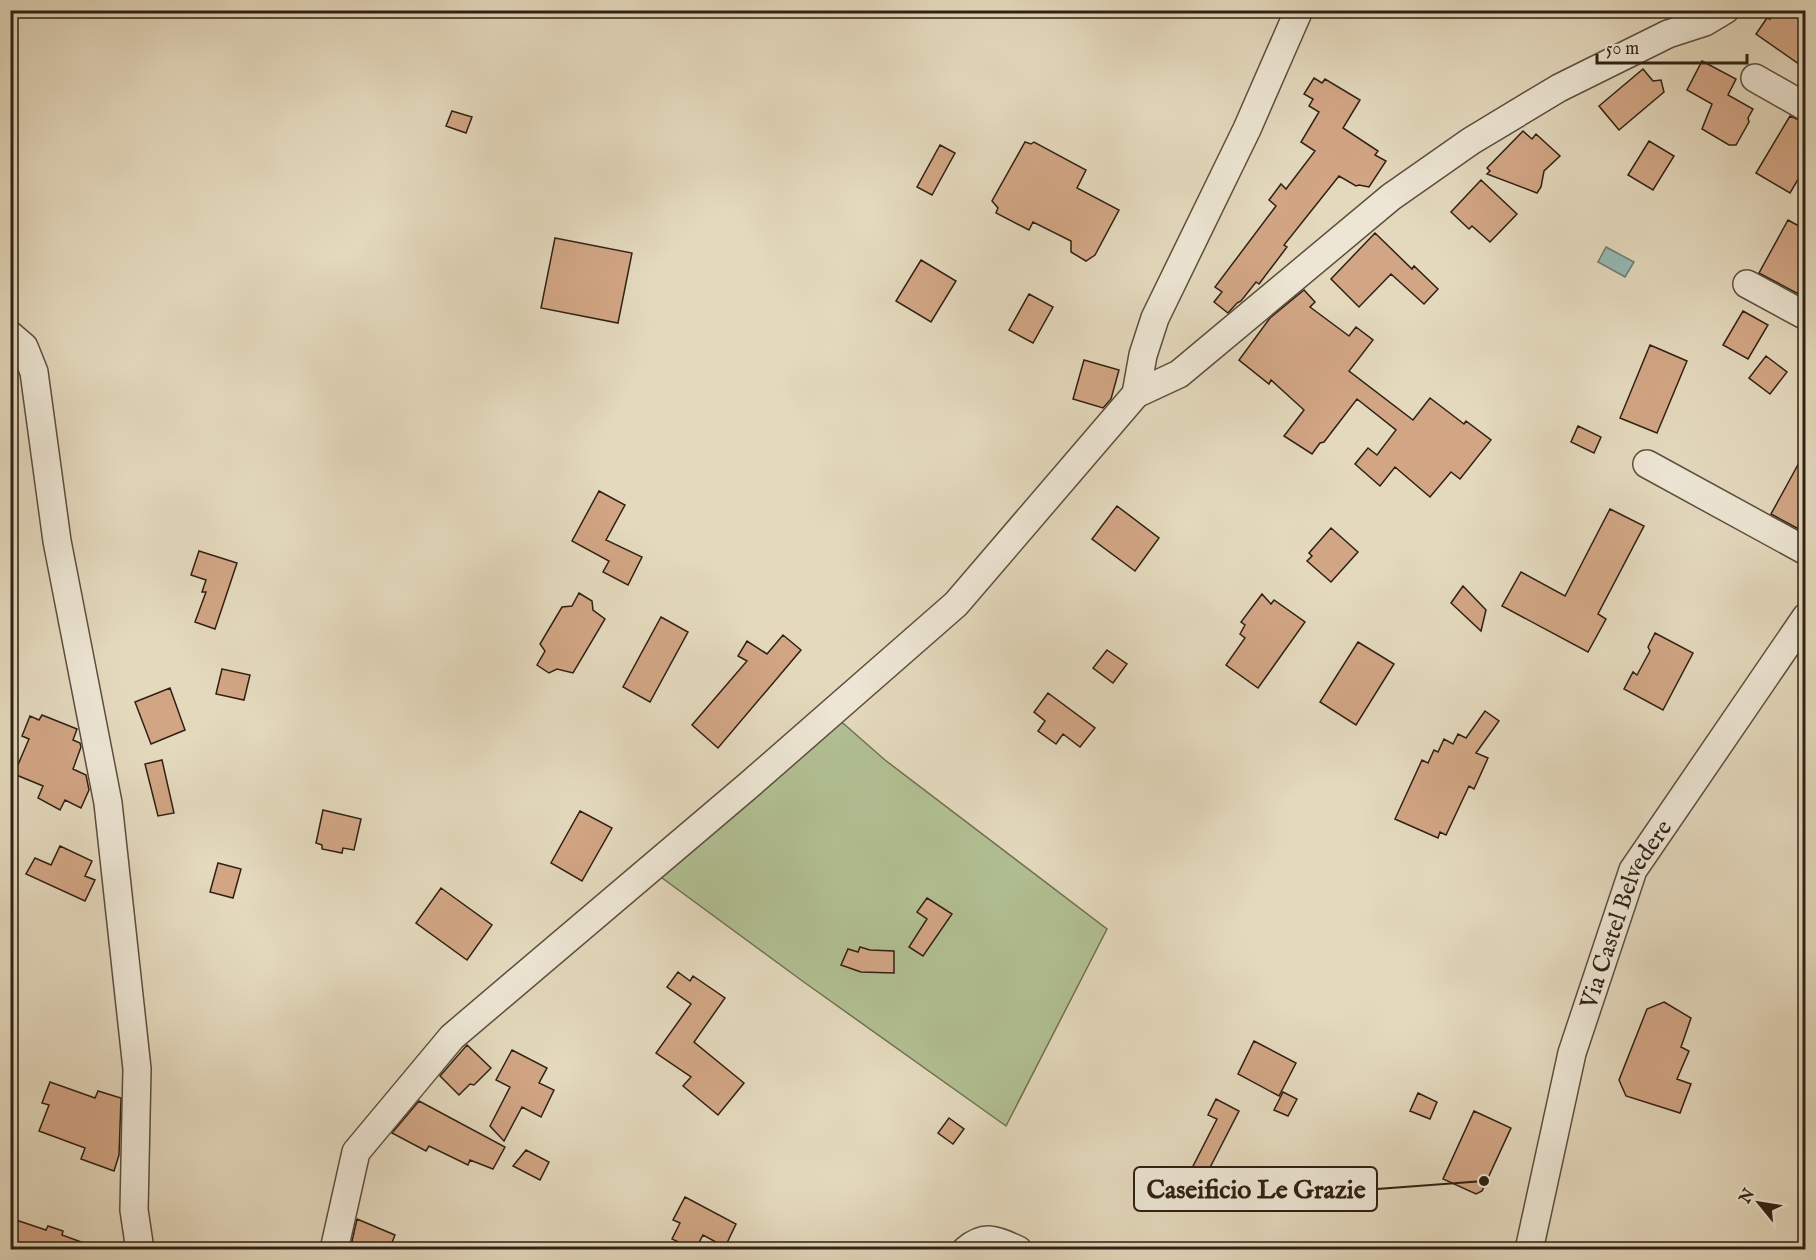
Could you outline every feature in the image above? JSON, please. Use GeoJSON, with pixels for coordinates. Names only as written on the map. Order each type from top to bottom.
{"type":"FeatureCollection","features":[{"type":"Feature","properties":{"kind":"street"},"geometry":{"type":"LineString","coordinates":[[1136,394],[1143,355],[1155,318],[1247,129],[1299,10]]}},
{"type":"Feature","properties":{"kind":"street"},"geometry":{"type":"LineString","coordinates":[[334,1250],[356,1152],[452,1037],[749,785],[956,604],[1136,394],[1179,374],[1390,197],[1471,141],[1559,88],[1668,34],[1705,22],[1725,10]]}},
{"type":"Feature","properties":{"kind":"street"},"geometry":{"type":"LineString","coordinates":[[1755,78],[1806,107]]}},
{"type":"Feature","properties":{"kind":"street"},"geometry":{"type":"LineString","coordinates":[[1747,284],[1806,316]]}},
{"type":"Feature","properties":{"kind":"street"},"geometry":{"type":"LineString","coordinates":[[10,334],[24,347],[34,372],[57,541],[108,803],[137,1069],[134,1210],[140,1250]]}},
{"type":"Feature","properties":{"kind":"street"},"geometry":{"type":"LineString","coordinates":[[1647,464],[1806,551]]}},
{"type":"Feature","properties":{"kind":"street","name":"Via Castel Belvedere"},"geometry":{"type":"LineString","coordinates":[[1529,1250],[1572,1053],[1633,870],[1806,617]]}},
{"type":"Feature","properties":{"kind":"street"},"geometry":{"type":"LineString","coordinates":[[966,1250],[974,1243],[990,1238],[1018,1250]]}},
{"type":"Feature","properties":{"kind":"green space"},"geometry":{"type":"Polygon","coordinates":[[[834,718],[885,760],[1107,929],[1006,1126],[654,872],[834,718]]]}},
{"type":"Feature","properties":{"kind":"water"},"geometry":{"type":"Polygon","coordinates":[[[1606,247],[1634,262],[1625,277],[1598,262],[1606,247]]]}},
{"type":"Feature","properties":{"kind":"building"},"geometry":{"type":"Polygon","coordinates":[[[1776,10],[1806,10],[1806,69],[1756,34],[1776,10]]]}},
{"type":"Feature","properties":{"kind":"building"},"geometry":{"type":"Polygon","coordinates":[[[1702,61],[1736,79],[1728,95],[1753,109],[1748,118],[1749,122],[1736,145],[1729,145],[1702,129],[1712,104],[1687,90],[1702,61]]]}},
{"type":"Feature","properties":{"kind":"building"},"geometry":{"type":"Polygon","coordinates":[[[1643,69],[1653,81],[1661,80],[1664,92],[1619,130],[1599,106],[1643,69]]]}},
{"type":"Feature","properties":{"kind":"building"},"geometry":{"type":"Polygon","coordinates":[[[1314,78],[1322,83],[1325,79],[1360,100],[1343,128],[1378,151],[1375,155],[1386,161],[1369,187],[1356,186],[1339,176],[1284,245],[1287,247],[1259,284],[1256,282],[1228,313],[1214,302],[1222,292],[1215,287],[1276,206],[1269,200],[1281,184],[1286,189],[1315,151],[1301,142],[1319,112],[1309,106],[1313,99],[1304,94],[1314,78]]]}},
{"type":"Feature","properties":{"kind":"building"},"geometry":{"type":"Polygon","coordinates":[[[452,111],[472,117],[466,133],[446,126],[452,111]]]}},
{"type":"Feature","properties":{"kind":"building"},"geometry":{"type":"Polygon","coordinates":[[[1790,116],[1806,123],[1806,166],[1790,193],[1756,173],[1790,116]]]}},
{"type":"Feature","properties":{"kind":"building"},"geometry":{"type":"Polygon","coordinates":[[[1523,131],[1532,139],[1536,134],[1560,156],[1544,171],[1541,187],[1537,193],[1487,174],[1490,171],[1487,168],[1523,131]]]}},
{"type":"Feature","properties":{"kind":"building"},"geometry":{"type":"Polygon","coordinates":[[[1649,141],[1674,156],[1653,190],[1628,175],[1649,141]]]}},
{"type":"Feature","properties":{"kind":"building"},"geometry":{"type":"Polygon","coordinates":[[[1025,142],[1031,144],[1034,142],[1086,170],[1077,188],[1119,210],[1095,255],[1086,261],[1071,252],[1071,241],[1033,222],[1029,230],[996,213],[998,208],[992,201],[1025,142]]]}},
{"type":"Feature","properties":{"kind":"building"},"geometry":{"type":"Polygon","coordinates":[[[940,145],[955,153],[932,195],[917,187],[940,145]]]}},
{"type":"Feature","properties":{"kind":"building"},"geometry":{"type":"Polygon","coordinates":[[[1481,180],[1517,214],[1490,242],[1472,226],[1469,229],[1451,212],[1481,180]]]}},
{"type":"Feature","properties":{"kind":"building"},"geometry":{"type":"Polygon","coordinates":[[[1788,220],[1806,230],[1806,298],[1759,273],[1788,220]]]}},
{"type":"Feature","properties":{"kind":"building"},"geometry":{"type":"Polygon","coordinates":[[[1375,233],[1412,269],[1414,266],[1438,289],[1424,304],[1391,274],[1359,307],[1331,279],[1375,233]]]}},
{"type":"Feature","properties":{"kind":"building"},"geometry":{"type":"Polygon","coordinates":[[[555,238],[632,253],[618,323],[541,308],[555,238]]]}},
{"type":"Feature","properties":{"kind":"building"},"geometry":{"type":"Polygon","coordinates":[[[921,260],[956,281],[931,322],[896,301],[921,260]]]}},
{"type":"Feature","properties":{"kind":"building"},"geometry":{"type":"Polygon","coordinates":[[[1304,290],[1315,302],[1310,307],[1349,336],[1356,327],[1373,340],[1349,371],[1413,420],[1430,398],[1464,424],[1466,421],[1491,440],[1460,479],[1451,472],[1430,497],[1395,467],[1380,486],[1355,464],[1368,448],[1377,455],[1396,430],[1357,399],[1312,454],[1284,436],[1304,410],[1271,380],[1269,384],[1239,360],[1270,318],[1304,290]]]}},
{"type":"Feature","properties":{"kind":"building"},"geometry":{"type":"Polygon","coordinates":[[[1029,294],[1053,307],[1033,343],[1009,330],[1029,294]]]}},
{"type":"Feature","properties":{"kind":"building"},"geometry":{"type":"Polygon","coordinates":[[[1743,311],[1768,325],[1748,359],[1723,345],[1743,311]]]}},
{"type":"Feature","properties":{"kind":"building"},"geometry":{"type":"Polygon","coordinates":[[[1650,345],[1687,361],[1657,433],[1620,418],[1650,345]]]}},
{"type":"Feature","properties":{"kind":"building"},"geometry":{"type":"Polygon","coordinates":[[[1766,356],[1787,372],[1770,394],[1749,378],[1766,356]]]}},
{"type":"Feature","properties":{"kind":"building"},"geometry":{"type":"Polygon","coordinates":[[[1084,360],[1119,370],[1111,399],[1103,408],[1073,399],[1084,360]]]}},
{"type":"Feature","properties":{"kind":"building"},"geometry":{"type":"Polygon","coordinates":[[[1578,426],[1601,437],[1594,453],[1571,442],[1578,426]]]}},
{"type":"Feature","properties":{"kind":"building"},"geometry":{"type":"Polygon","coordinates":[[[1806,450],[1806,533],[1771,514],[1806,450]]]}},
{"type":"Feature","properties":{"kind":"building"},"geometry":{"type":"Polygon","coordinates":[[[599,491],[625,505],[606,540],[642,557],[628,585],[603,572],[609,561],[572,541],[599,491]]]}},
{"type":"Feature","properties":{"kind":"building"},"geometry":{"type":"Polygon","coordinates":[[[1117,506],[1159,538],[1135,571],[1092,539],[1117,506]]]}},
{"type":"Feature","properties":{"kind":"building"},"geometry":{"type":"Polygon","coordinates":[[[1610,509],[1644,526],[1598,614],[1606,619],[1588,652],[1502,606],[1521,572],[1565,596],[1610,509]]]}},
{"type":"Feature","properties":{"kind":"building"},"geometry":{"type":"Polygon","coordinates":[[[1331,528],[1358,552],[1331,582],[1307,561],[1312,556],[1309,553],[1331,528]]]}},
{"type":"Feature","properties":{"kind":"building"},"geometry":{"type":"Polygon","coordinates":[[[199,551],[237,563],[215,629],[195,622],[206,592],[202,592],[206,580],[191,575],[199,551]]]}},
{"type":"Feature","properties":{"kind":"building"},"geometry":{"type":"Polygon","coordinates":[[[1463,586],[1486,610],[1481,631],[1451,603],[1463,586]]]}},
{"type":"Feature","properties":{"kind":"building"},"geometry":{"type":"Polygon","coordinates":[[[579,593],[592,601],[593,610],[605,619],[573,673],[557,669],[549,673],[537,665],[545,651],[540,644],[562,607],[572,606],[579,593]]]}},
{"type":"Feature","properties":{"kind":"building"},"geometry":{"type":"Polygon","coordinates":[[[1262,594],[1271,604],[1274,600],[1305,622],[1258,688],[1226,665],[1245,638],[1240,634],[1245,625],[1241,622],[1262,594]]]}},
{"type":"Feature","properties":{"kind":"building"},"geometry":{"type":"Polygon","coordinates":[[[661,617],[688,632],[650,702],[623,687],[661,617]]]}},
{"type":"Feature","properties":{"kind":"building"},"geometry":{"type":"Polygon","coordinates":[[[1655,633],[1693,653],[1663,710],[1624,689],[1633,672],[1637,675],[1650,651],[1648,647],[1655,633]]]}},
{"type":"Feature","properties":{"kind":"building"},"geometry":{"type":"Polygon","coordinates":[[[783,635],[801,650],[718,748],[692,725],[747,661],[738,656],[747,641],[767,654],[783,635]]]}},
{"type":"Feature","properties":{"kind":"building"},"geometry":{"type":"Polygon","coordinates":[[[1358,642],[1394,664],[1356,725],[1320,702],[1358,642]]]}},
{"type":"Feature","properties":{"kind":"building"},"geometry":{"type":"Polygon","coordinates":[[[1107,650],[1127,664],[1113,683],[1093,668],[1107,650]]]}},
{"type":"Feature","properties":{"kind":"building"},"geometry":{"type":"Polygon","coordinates":[[[222,669],[250,675],[244,700],[216,694],[222,669]]]}},
{"type":"Feature","properties":{"kind":"building"},"geometry":{"type":"Polygon","coordinates":[[[170,688],[185,730],[151,744],[135,702],[170,688]]]}},
{"type":"Feature","properties":{"kind":"building"},"geometry":{"type":"Polygon","coordinates":[[[1048,693],[1095,728],[1080,747],[1063,734],[1056,744],[1038,731],[1045,721],[1034,712],[1048,693]]]}},
{"type":"Feature","properties":{"kind":"building"},"geometry":{"type":"Polygon","coordinates":[[[1485,711],[1499,721],[1476,753],[1488,758],[1474,789],[1469,786],[1446,835],[1440,832],[1438,838],[1395,819],[1422,760],[1428,763],[1434,750],[1438,752],[1444,739],[1453,744],[1458,734],[1466,738],[1485,711]]]}},
{"type":"Feature","properties":{"kind":"building"},"geometry":{"type":"Polygon","coordinates":[[[42,715],[77,729],[73,740],[80,743],[81,747],[73,769],[86,775],[89,790],[81,808],[65,800],[60,810],[38,798],[43,786],[14,774],[29,739],[22,736],[30,716],[39,720],[42,715]]]}},
{"type":"Feature","properties":{"kind":"building"},"geometry":{"type":"Polygon","coordinates":[[[162,760],[174,813],[158,816],[145,764],[162,760]]]}},
{"type":"Feature","properties":{"kind":"building"},"geometry":{"type":"Polygon","coordinates":[[[323,810],[361,819],[354,850],[343,848],[342,853],[322,849],[322,845],[316,843],[323,810]]]}},
{"type":"Feature","properties":{"kind":"building"},"geometry":{"type":"Polygon","coordinates":[[[580,811],[612,828],[582,881],[551,863],[580,811]]]}},
{"type":"Feature","properties":{"kind":"building"},"geometry":{"type":"Polygon","coordinates":[[[60,846],[92,861],[85,876],[95,880],[85,901],[26,874],[35,858],[51,865],[60,846]]]}},
{"type":"Feature","properties":{"kind":"building"},"geometry":{"type":"Polygon","coordinates":[[[218,863],[241,869],[233,898],[210,892],[218,863]]]}},
{"type":"Feature","properties":{"kind":"building"},"geometry":{"type":"Polygon","coordinates":[[[441,888],[492,925],[467,960],[416,923],[441,888]]]}},
{"type":"Feature","properties":{"kind":"building"},"geometry":{"type":"Polygon","coordinates":[[[927,898],[952,914],[923,956],[909,947],[927,919],[917,912],[927,898]]]}},
{"type":"Feature","properties":{"kind":"building"},"geometry":{"type":"Polygon","coordinates":[[[860,947],[870,950],[894,951],[894,973],[861,972],[841,965],[848,949],[858,952],[860,947]]]}},
{"type":"Feature","properties":{"kind":"building"},"geometry":{"type":"Polygon","coordinates":[[[678,972],[690,981],[693,976],[725,998],[694,1042],[744,1083],[718,1115],[683,1086],[691,1077],[656,1053],[691,1004],[667,987],[678,972]]]}},
{"type":"Feature","properties":{"kind":"building"},"geometry":{"type":"Polygon","coordinates":[[[1664,1002],[1691,1018],[1681,1047],[1689,1051],[1677,1079],[1691,1084],[1680,1113],[1626,1096],[1619,1080],[1647,1009],[1664,1002]]]}},
{"type":"Feature","properties":{"kind":"building"},"geometry":{"type":"Polygon","coordinates":[[[1254,1041],[1296,1063],[1279,1096],[1238,1074],[1254,1041]]]}},
{"type":"Feature","properties":{"kind":"building"},"geometry":{"type":"Polygon","coordinates":[[[467,1045],[491,1068],[474,1085],[470,1084],[459,1095],[440,1076],[467,1045]]]}},
{"type":"Feature","properties":{"kind":"building"},"geometry":{"type":"Polygon","coordinates":[[[512,1050],[547,1068],[539,1083],[554,1090],[541,1117],[522,1107],[504,1141],[490,1126],[510,1087],[496,1080],[512,1050]]]}},
{"type":"Feature","properties":{"kind":"building"},"geometry":{"type":"Polygon","coordinates":[[[50,1082],[95,1098],[98,1091],[121,1098],[119,1155],[114,1171],[81,1159],[85,1148],[39,1131],[49,1105],[42,1103],[50,1082]]]}},
{"type":"Feature","properties":{"kind":"building"},"geometry":{"type":"Polygon","coordinates":[[[1283,1092],[1297,1099],[1288,1116],[1274,1110],[1283,1092]]]}},
{"type":"Feature","properties":{"kind":"building"},"geometry":{"type":"Polygon","coordinates":[[[1418,1093],[1437,1102],[1430,1119],[1410,1111],[1418,1093]]]}},
{"type":"Feature","properties":{"kind":"building"},"geometry":{"type":"Polygon","coordinates":[[[1216,1099],[1239,1111],[1202,1183],[1188,1176],[1217,1119],[1208,1115],[1216,1099]]]}},
{"type":"Feature","properties":{"kind":"building"},"geometry":{"type":"Polygon","coordinates":[[[419,1101],[505,1147],[493,1169],[470,1160],[468,1165],[429,1146],[426,1151],[392,1133],[419,1101]]]}},
{"type":"Feature","properties":{"kind":"building"},"geometry":{"type":"Polygon","coordinates":[[[1474,1111],[1511,1128],[1482,1191],[1476,1194],[1443,1179],[1474,1111]]]}},
{"type":"Feature","properties":{"kind":"building"},"geometry":{"type":"Polygon","coordinates":[[[949,1118],[964,1129],[953,1144],[938,1133],[949,1118]]]}},
{"type":"Feature","properties":{"kind":"building"},"geometry":{"type":"Polygon","coordinates":[[[526,1150],[549,1162],[540,1180],[513,1166],[526,1150]]]}},
{"type":"Feature","properties":{"kind":"building"},"geometry":{"type":"Polygon","coordinates":[[[685,1197],[736,1224],[725,1247],[703,1235],[695,1250],[672,1239],[680,1223],[673,1220],[685,1197]]]}},
{"type":"Feature","properties":{"kind":"building"},"geometry":{"type":"Polygon","coordinates":[[[10,1218],[46,1230],[48,1226],[63,1231],[62,1235],[95,1247],[95,1250],[10,1250],[10,1218]]]}},
{"type":"Feature","properties":{"kind":"building"},"geometry":{"type":"Polygon","coordinates":[[[357,1219],[395,1235],[389,1250],[350,1250],[357,1219]]]}},
{"type":"Feature","properties":{"kind":"place","name":"Caseificio Le Grazie"},"geometry":{"type":"Point","coordinates":[1484,1181]}}]}
